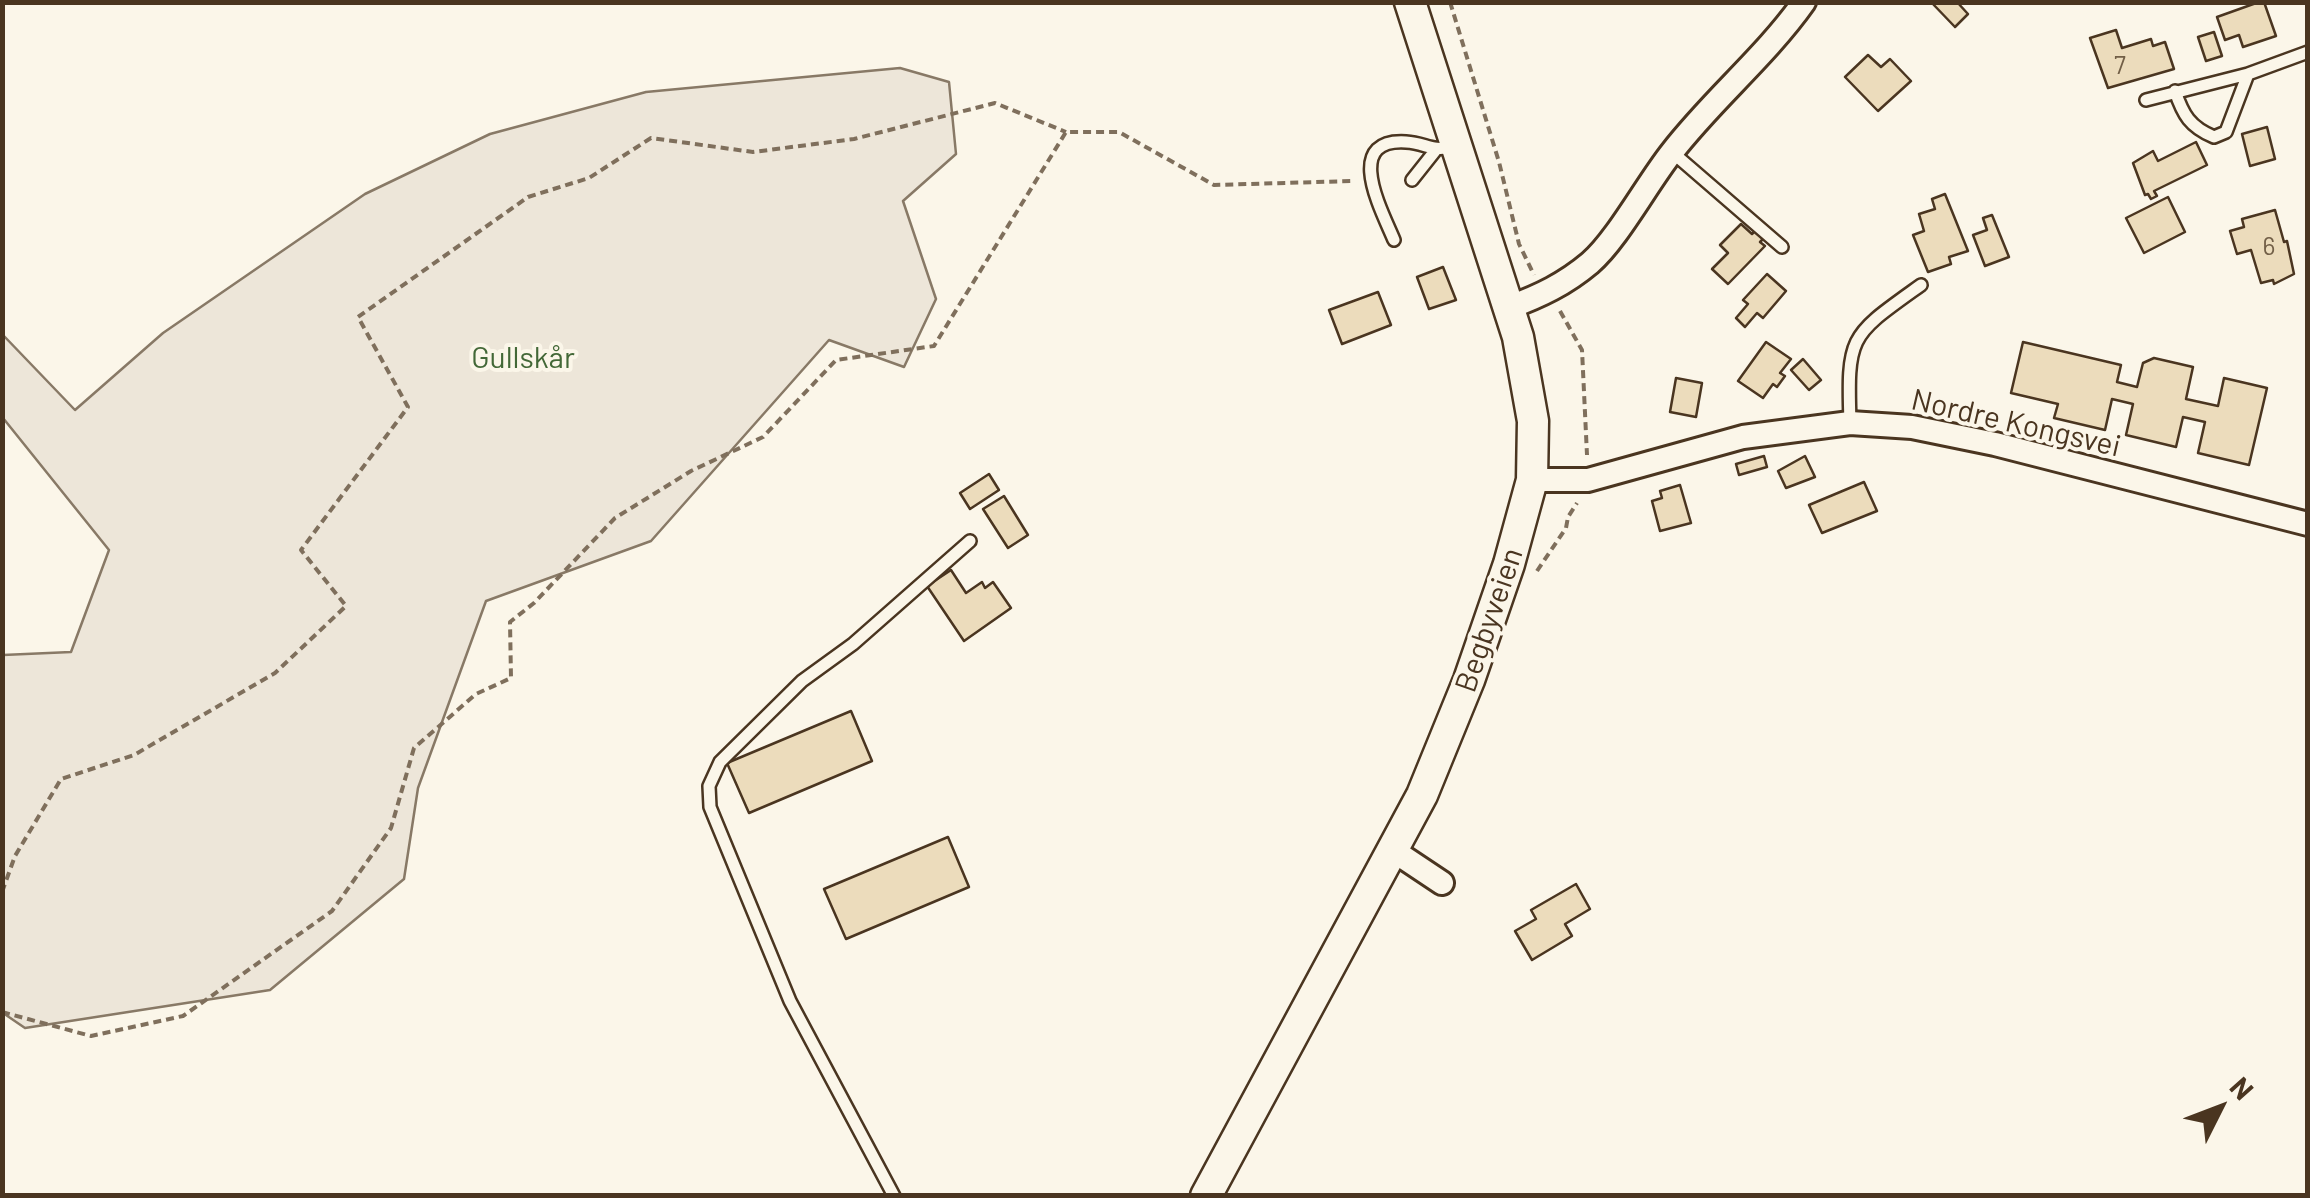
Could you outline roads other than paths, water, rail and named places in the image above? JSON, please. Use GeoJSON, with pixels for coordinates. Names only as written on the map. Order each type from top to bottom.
{"type":"FeatureCollection","features":[{"type":"Feature","properties":{"kind":"main road","name":"Begbyveien"},"geometry":{"type":"LineString","coordinates":[[1206,1196],[1422,795],[1469,680],[1509,564],[1532,480],[1530,402],[1510,307],[1446,148],[1410,2]]}},
{"type":"Feature","properties":{"kind":"street"},"geometry":{"type":"LineString","coordinates":[[1510,307],[1547,294],[1594,260],[1672,152],[1714,102],[1783,32],[1804,2]]}},
{"type":"Feature","properties":{"kind":"street","name":"Nordre Kongsvei"},"geometry":{"type":"LineString","coordinates":[[1532,480],[1588,480],[1743,437],[1850,423],[1912,426],[2308,524]]}},
{"type":"Feature","properties":{"kind":"street"},"geometry":{"type":"LineString","coordinates":[[1394,851],[1442,883]]}},
{"type":"Feature","properties":{"kind":"lane"},"geometry":{"type":"LineString","coordinates":[[2146,100],[2248,74],[2308,52]]}},
{"type":"Feature","properties":{"kind":"lane"},"geometry":{"type":"LineString","coordinates":[[2175,91],[2184,116],[2214,137],[2226,132],[2248,74]]}},
{"type":"Feature","properties":{"kind":"lane"},"geometry":{"type":"LineString","coordinates":[[1394,240],[1369,181],[1371,159],[1384,146],[1406,142],[1446,148]]}},
{"type":"Feature","properties":{"kind":"lane"},"geometry":{"type":"LineString","coordinates":[[1412,180],[1446,148]]}},
{"type":"Feature","properties":{"kind":"lane"},"geometry":{"type":"LineString","coordinates":[[1672,152],[1782,247]]}},
{"type":"Feature","properties":{"kind":"lane"},"geometry":{"type":"LineString","coordinates":[[1850,423],[1849,377],[1858,336],[1874,318],[1922,285]]}},
{"type":"Feature","properties":{"kind":"lane"},"geometry":{"type":"LineString","coordinates":[[894,1196],[790,1000],[710,807],[709,786],[720,762],[802,680],[853,644],[970,541]]}},
{"type":"Feature","properties":{"kind":"park label","name":"Gullskår"},"geometry":{"type":"Point","coordinates":[523,358]}}]}
